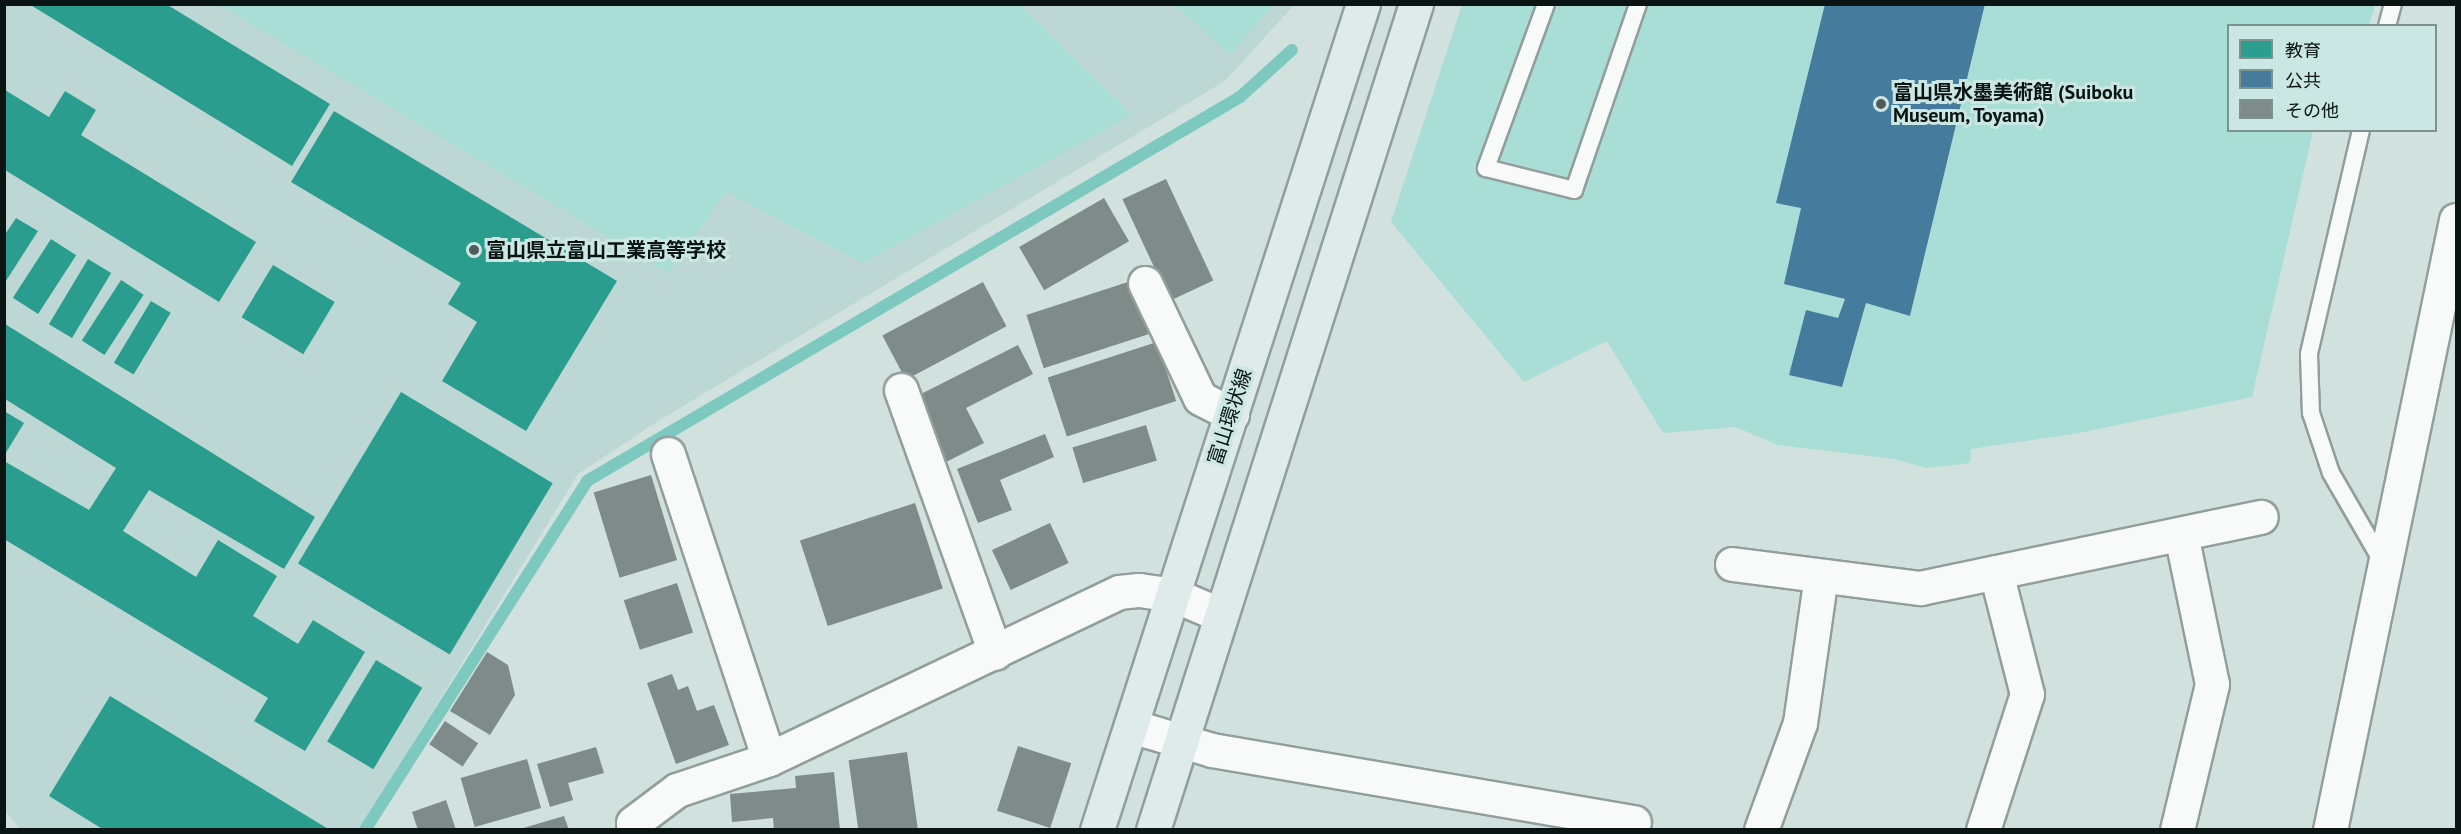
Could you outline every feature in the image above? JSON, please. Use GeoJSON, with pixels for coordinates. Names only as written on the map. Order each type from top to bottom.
{"type":"FeatureCollection","features":[{"type":"Feature","properties":{"kind":"main road","name":"富山環状線"},"geometry":{"type":"LineString","coordinates":[[1097,830],[1363,4]]}},
{"type":"Feature","properties":{"kind":"main road"},"geometry":{"type":"LineString","coordinates":[[1153,830],[1416,4]]}},
{"type":"Feature","properties":{"kind":"street"},"geometry":{"type":"LineString","coordinates":[[2330,830],[2457,220]]}},
{"type":"Feature","properties":{"kind":"street"},"geometry":{"type":"LineString","coordinates":[[1145,283],[1200,398],[1232,414]]}},
{"type":"Feature","properties":{"kind":"street"},"geometry":{"type":"LineString","coordinates":[[901,390],[994,653]]}},
{"type":"Feature","properties":{"kind":"street"},"geometry":{"type":"LineString","coordinates":[[668,454],[769,759]]}},
{"type":"Feature","properties":{"kind":"street"},"geometry":{"type":"LineString","coordinates":[[1732,564],[1920,588],[2261,517]]}},
{"type":"Feature","properties":{"kind":"street"},"geometry":{"type":"LineString","coordinates":[[2177,830],[2212,684],[2181,534]]}},
{"type":"Feature","properties":{"kind":"street"},"geometry":{"type":"LineString","coordinates":[[1983,830],[2027,694],[1996,572]]}},
{"type":"Feature","properties":{"kind":"street"},"geometry":{"type":"LineString","coordinates":[[1761,830],[1800,723],[1821,576]]}},
{"type":"Feature","properties":{"kind":"street"},"geometry":{"type":"LineString","coordinates":[[634,830],[633,823],[677,790],[769,759],[1119,592],[1139,590],[1174,595],[1221,615]]}},
{"type":"Feature","properties":{"kind":"street"},"geometry":{"type":"LineString","coordinates":[[1131,726],[1212,750],[1634,822]]}},
{"type":"Feature","properties":{"kind":"lane"},"geometry":{"type":"LineString","coordinates":[[1546,4],[1486,168],[1574,190],[1638,4]]}},
{"type":"Feature","properties":{"kind":"lane"},"geometry":{"type":"LineString","coordinates":[[2387,24],[2392,4]]}},
{"type":"Feature","properties":{"kind":"lane"},"geometry":{"type":"LineString","coordinates":[[2361,132],[2309,354],[2311,413],[2331,473],[2385,566]]}},
{"type":"Feature","properties":{"kind":"shaded area","name":"富山県立富山工業高等学校"},"geometry":{"type":"Polygon","coordinates":[[[4,5],[1294,5],[1225,81],[660,420],[578,474],[360,830],[20,829],[5,811],[4,5]]]}},
{"type":"Feature","properties":{"kind":"shaded area"},"geometry":{"type":"Polygon","coordinates":[[[219,5],[1020,5],[1132,115],[863,263],[726,192],[669,273],[219,5]]]}},
{"type":"Feature","properties":{"kind":"shaded area"},"geometry":{"type":"Polygon","coordinates":[[[1175,5],[1272,5],[1231,55],[1175,5]]]}},
{"type":"Feature","properties":{"kind":"shaded area"},"geometry":{"type":"Polygon","coordinates":[[[1462,5],[1825,5],[1777,202],[1801,208],[1784,284],[1845,299],[1838,318],[1842,387],[1866,303],[1910,316],[1985,5],[2375,5],[2369,24],[2227,24],[2227,132],[2313,132],[2252,397],[2079,433],[1971,449],[1970,463],[1927,468],[1894,459],[1778,445],[1736,427],[1663,433],[1607,341],[1524,382],[1391,222],[1462,5]]]}},
{"type":"Feature","properties":{"kind":"building: 教育"},"geometry":{"type":"Polygon","coordinates":[[[29,4],[166,4],[330,104],[292,166],[29,4]]]}},
{"type":"Feature","properties":{"kind":"building: 教育"},"geometry":{"type":"Polygon","coordinates":[[[5,90],[49,117],[65,91],[96,110],[81,135],[256,242],[219,302],[5,170],[5,90]]]}},
{"type":"Feature","properties":{"kind":"building: 教育"},"geometry":{"type":"Polygon","coordinates":[[[334,111],[617,281],[526,431],[442,381],[477,322],[448,304],[461,283],[291,182],[334,111]]]}},
{"type":"Feature","properties":{"kind":"building: 教育"},"geometry":{"type":"Polygon","coordinates":[[[16,218],[38,231],[4,284],[4,236],[16,218]]]}},
{"type":"Feature","properties":{"kind":"building: 教育"},"geometry":{"type":"Polygon","coordinates":[[[51,239],[76,255],[38,314],[13,298],[51,239]]]}},
{"type":"Feature","properties":{"kind":"building: 教育"},"geometry":{"type":"Polygon","coordinates":[[[88,259],[111,273],[72,338],[49,324],[88,259]]]}},
{"type":"Feature","properties":{"kind":"building: 教育"},"geometry":{"type":"Polygon","coordinates":[[[273,265],[335,302],[303,354],[242,317],[273,265]]]}},
{"type":"Feature","properties":{"kind":"building: 教育"},"geometry":{"type":"Polygon","coordinates":[[[121,280],[144,295],[104,355],[82,340],[121,280]]]}},
{"type":"Feature","properties":{"kind":"building: 教育"},"geometry":{"type":"Polygon","coordinates":[[[151,301],[171,313],[134,375],[114,363],[151,301]]]}},
{"type":"Feature","properties":{"kind":"building: 教育"},"geometry":{"type":"Polygon","coordinates":[[[5,324],[315,517],[284,569],[149,490],[123,531],[196,577],[218,540],[277,576],[253,616],[298,644],[313,620],[365,652],[305,751],[254,721],[268,698],[4,539],[4,461],[89,510],[116,468],[5,399],[5,324]]]}},
{"type":"Feature","properties":{"kind":"building: 教育"},"geometry":{"type":"Polygon","coordinates":[[[401,392],[553,483],[450,655],[298,563],[401,392]]]}},
{"type":"Feature","properties":{"kind":"building: 教育"},"geometry":{"type":"Polygon","coordinates":[[[4,411],[24,423],[4,456],[4,411]]]}},
{"type":"Feature","properties":{"kind":"building: 教育"},"geometry":{"type":"Polygon","coordinates":[[[376,660],[422,688],[373,769],[327,741],[376,660]]]}},
{"type":"Feature","properties":{"kind":"building: 教育"},"geometry":{"type":"Polygon","coordinates":[[[110,696],[330,830],[104,830],[49,796],[110,696]]]}},
{"type":"Feature","properties":{"kind":"building: 公共","name":"富山県水墨美術館 (Suiboku Museum, Toyama)"},"geometry":{"type":"Polygon","coordinates":[[[1825,4],[1985,4],[1910,316],[1866,303],[1842,387],[1789,375],[1806,310],[1838,318],[1845,299],[1784,284],[1801,208],[1776,203],[1825,4]]]}},
{"type":"Feature","properties":{"kind":"building: その他"},"geometry":{"type":"Polygon","coordinates":[[[1166,179],[1213,281],[1170,301],[1122,199],[1166,179]]]}},
{"type":"Feature","properties":{"kind":"building: その他"},"geometry":{"type":"Polygon","coordinates":[[[1104,198],[1129,241],[1044,290],[1019,247],[1104,198]]]}},
{"type":"Feature","properties":{"kind":"building: その他"},"geometry":{"type":"Polygon","coordinates":[[[1131,281],[1148,334],[1044,368],[1026,315],[1131,281]]]}},
{"type":"Feature","properties":{"kind":"building: その他"},"geometry":{"type":"Polygon","coordinates":[[[983,282],[1006,326],[906,380],[882,336],[983,282]]]}},
{"type":"Feature","properties":{"kind":"building: その他"},"geometry":{"type":"Polygon","coordinates":[[[1157,342],[1176,401],[1067,437],[1048,378],[1157,342]]]}},
{"type":"Feature","properties":{"kind":"building: その他"},"geometry":{"type":"Polygon","coordinates":[[[1018,345],[1033,374],[966,408],[984,443],[944,463],[911,399],[1018,345]]]}},
{"type":"Feature","properties":{"kind":"building: その他"},"geometry":{"type":"Polygon","coordinates":[[[1146,425],[1157,460],[1083,483],[1072,448],[1146,425]]]}},
{"type":"Feature","properties":{"kind":"building: その他"},"geometry":{"type":"Polygon","coordinates":[[[1045,434],[1054,457],[1000,480],[1012,510],[978,523],[957,469],[1045,434]]]}},
{"type":"Feature","properties":{"kind":"building: その他"},"geometry":{"type":"Polygon","coordinates":[[[651,475],[677,560],[620,578],[594,493],[651,475]]]}},
{"type":"Feature","properties":{"kind":"building: その他"},"geometry":{"type":"Polygon","coordinates":[[[915,503],[943,589],[828,626],[800,540],[915,503]]]}},
{"type":"Feature","properties":{"kind":"building: その他"},"geometry":{"type":"Polygon","coordinates":[[[1050,523],[1069,563],[1011,590],[992,550],[1050,523]]]}},
{"type":"Feature","properties":{"kind":"building: その他"},"geometry":{"type":"Polygon","coordinates":[[[677,583],[693,632],[640,650],[624,600],[677,583]]]}},
{"type":"Feature","properties":{"kind":"building: その他"},"geometry":{"type":"Polygon","coordinates":[[[487,652],[508,665],[515,695],[490,735],[450,711],[487,652]]]}},
{"type":"Feature","properties":{"kind":"building: その他"},"geometry":{"type":"Polygon","coordinates":[[[672,674],[678,690],[688,686],[697,711],[714,705],[729,745],[676,764],[647,683],[672,674]]]}},
{"type":"Feature","properties":{"kind":"building: その他"},"geometry":{"type":"Polygon","coordinates":[[[445,721],[478,743],[463,767],[429,744],[445,721]]]}},
{"type":"Feature","properties":{"kind":"building: その他"},"geometry":{"type":"Polygon","coordinates":[[[1018,746],[1071,763],[1050,828],[997,811],[1018,746]]]}},
{"type":"Feature","properties":{"kind":"building: その他"},"geometry":{"type":"Polygon","coordinates":[[[596,747],[604,773],[568,783],[573,800],[550,807],[537,764],[596,747]]]}},
{"type":"Feature","properties":{"kind":"building: その他"},"geometry":{"type":"Polygon","coordinates":[[[907,752],[918,830],[858,830],[849,760],[907,752]]]}},
{"type":"Feature","properties":{"kind":"building: その他"},"geometry":{"type":"Polygon","coordinates":[[[527,759],[541,808],[475,827],[461,778],[527,759]]]}},
{"type":"Feature","properties":{"kind":"building: その他"},"geometry":{"type":"Polygon","coordinates":[[[834,772],[840,830],[774,830],[773,818],[732,822],[730,794],[796,788],[795,776],[834,772]]]}},
{"type":"Feature","properties":{"kind":"building: その他"},"geometry":{"type":"Polygon","coordinates":[[[446,800],[456,830],[418,830],[412,812],[446,800]]]}},
{"type":"Feature","properties":{"kind":"building: その他"},"geometry":{"type":"Polygon","coordinates":[[[564,816],[569,830],[520,830],[520,829],[564,816]]]}},
{"type":"Feature","properties":{"kind":"waterway"},"geometry":{"type":"LineString","coordinates":[[365,830],[587,481],[1240,97],[1292,50]]}},
{"type":"Feature","properties":{"kind":"place","name":"富山県水墨美術館 (Suiboku Museum, Toyama)"},"geometry":{"type":"Point","coordinates":[1881,104]}},
{"type":"Feature","properties":{"kind":"place","name":"富山県立富山工業高等学校"},"geometry":{"type":"Point","coordinates":[474,250]}}]}
